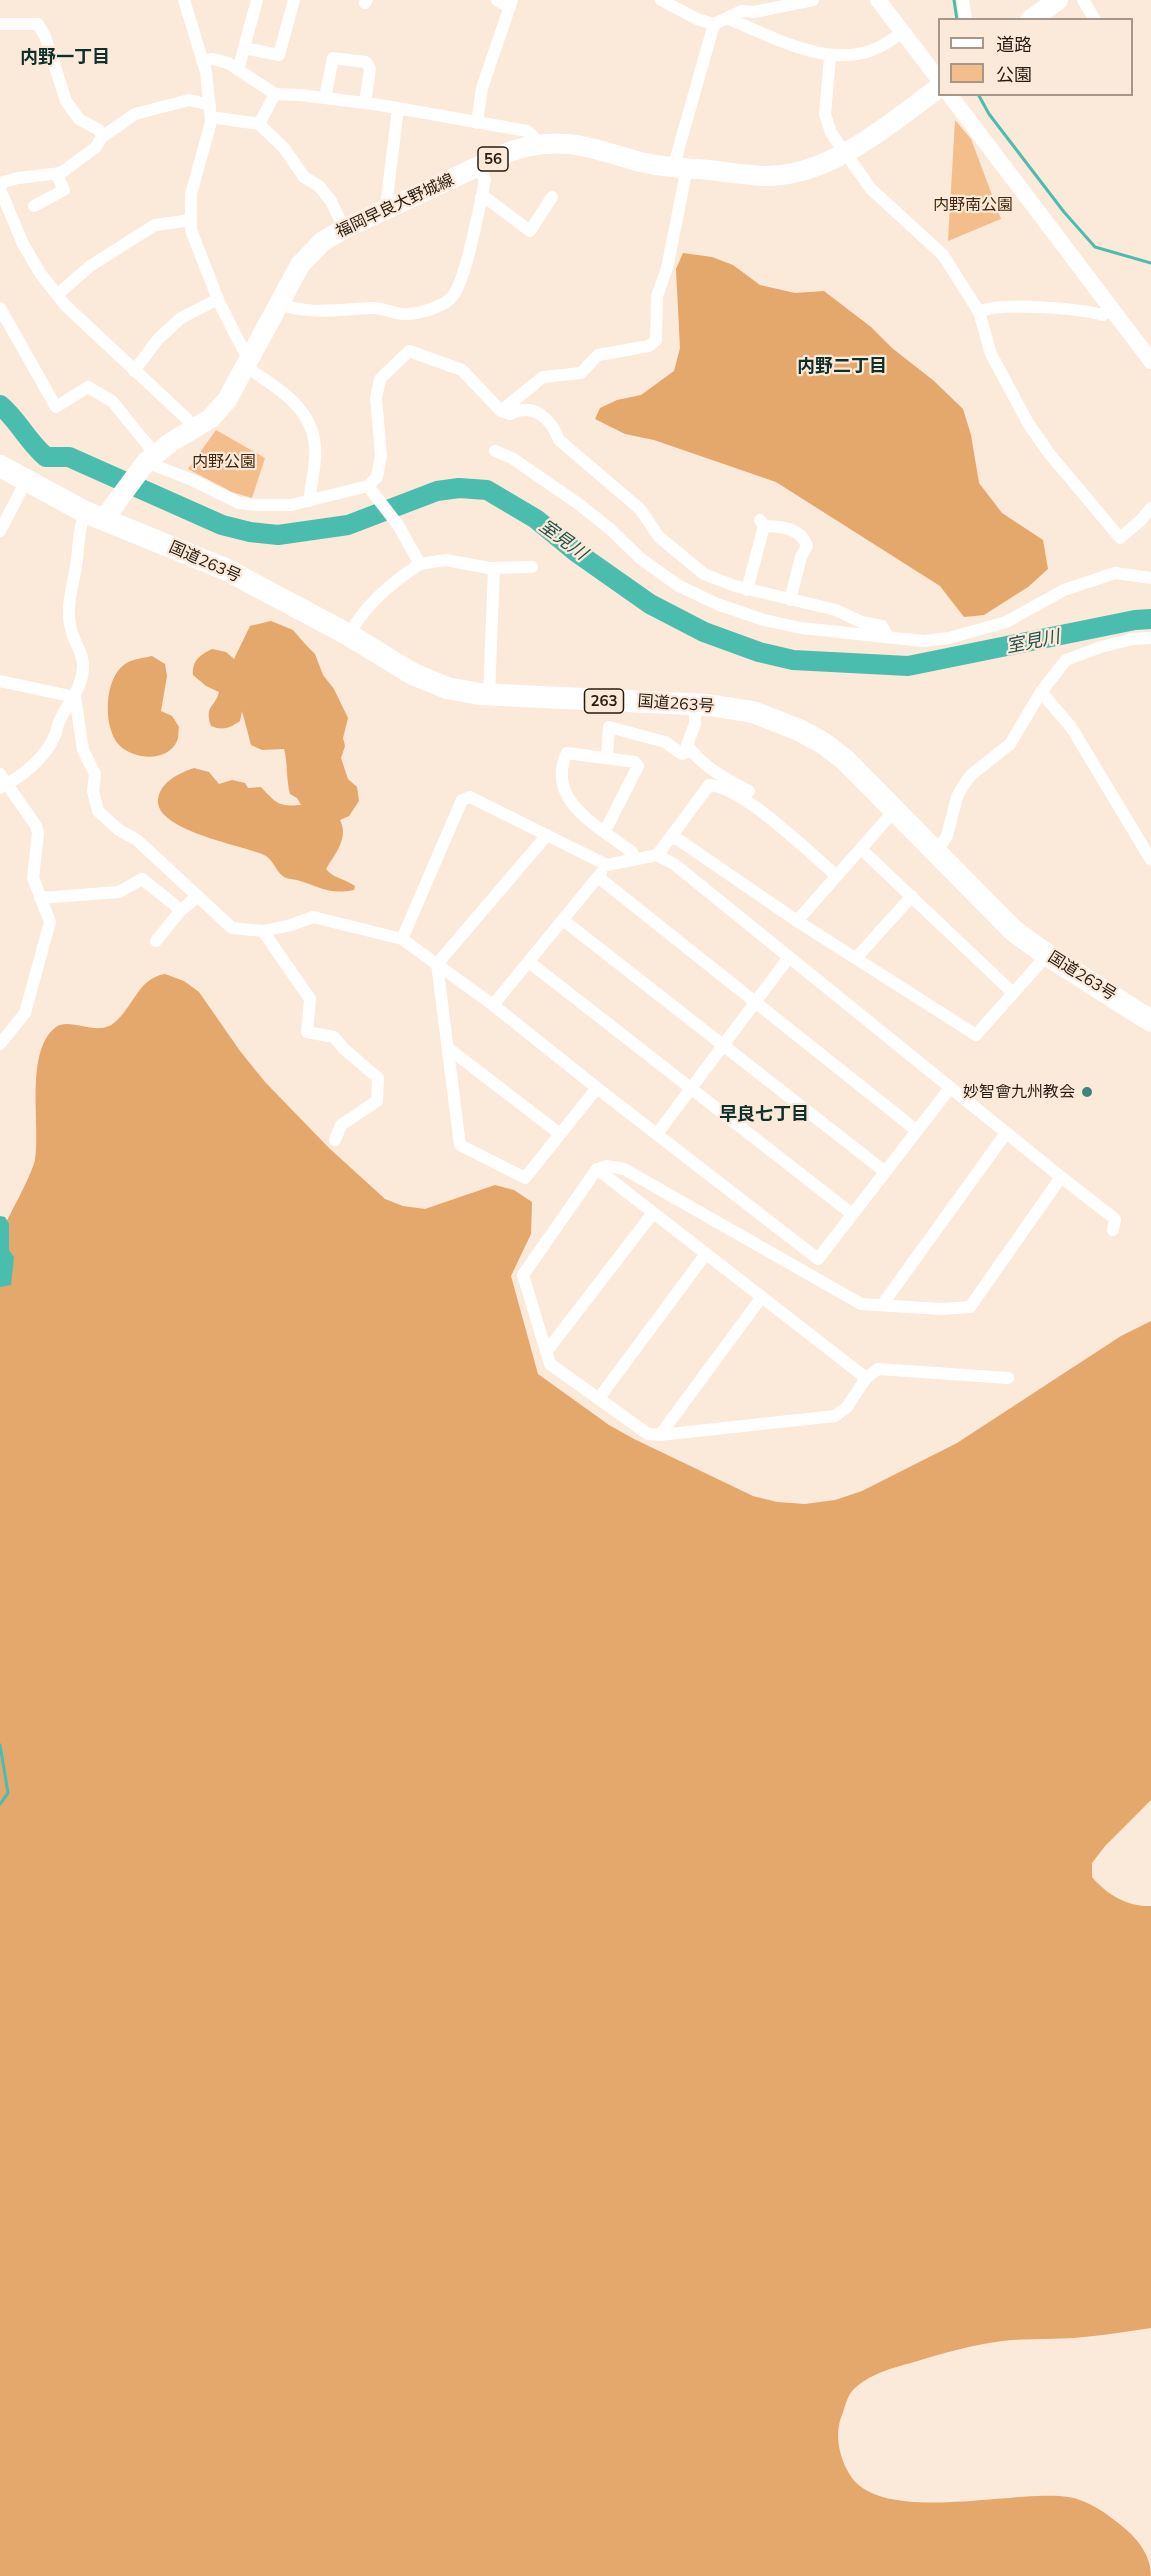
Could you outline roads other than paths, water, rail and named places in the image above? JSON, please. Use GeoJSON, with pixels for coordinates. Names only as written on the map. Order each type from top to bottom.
{"type":"FeatureCollection","features":[{"type":"Feature","properties":{"kind":"highway","name":"国道263号"},"geometry":{"type":"LineString","coordinates":[[0,466],[94,516],[225,569],[349,635],[413,674],[447,687],[489,695],[694,705],[753,712],[799,730],[823,743],[844,759],[894,812],[1014,930],[1047,955],[1151,1022]]}},
{"type":"Feature","properties":{"kind":"main road"},"geometry":{"type":"LineString","coordinates":[[1033,18],[1058,0]]}},
{"type":"Feature","properties":{"kind":"main road","name":"福岡早良大野城線"},"geometry":{"type":"LineString","coordinates":[[151,458],[170,443],[211,418],[227,400],[250,361],[279,303],[308,255],[323,241],[388,207],[509,152],[552,142],[575,143],[634,160],[765,176],[810,169],[844,154],[938,88]]}},
{"type":"Feature","properties":{"kind":"main road","name":"56"},"geometry":{"type":"LineString","coordinates":[[94,516],[151,458]]}},
{"type":"Feature","properties":{"kind":"street"},"geometry":{"type":"LineString","coordinates":[[184,0],[206,72],[210,111],[204,152],[191,194],[190,230],[218,298],[250,361],[285,392],[311,423],[316,447],[309,501]]}},
{"type":"Feature","properties":{"kind":"street"},"geometry":{"type":"LineString","coordinates":[[238,70],[256,0]]}},
{"type":"Feature","properties":{"kind":"street"},"geometry":{"type":"LineString","coordinates":[[244,48],[279,55],[294,0]]}},
{"type":"Feature","properties":{"kind":"street"},"geometry":{"type":"LineString","coordinates":[[477,123],[482,88],[510,4],[496,0]]}},
{"type":"Feature","properties":{"kind":"street"},"geometry":{"type":"LineString","coordinates":[[661,0],[696,19],[714,24],[742,11],[754,12],[813,0]]}},
{"type":"Feature","properties":{"kind":"street"},"geometry":{"type":"LineString","coordinates":[[878,0],[938,80]]}},
{"type":"Feature","properties":{"kind":"street"},"geometry":{"type":"LineString","coordinates":[[963,0],[966,18]]}},
{"type":"Feature","properties":{"kind":"street"},"geometry":{"type":"LineString","coordinates":[[1083,0],[1094,18]]}},
{"type":"Feature","properties":{"kind":"street"},"geometry":{"type":"LineString","coordinates":[[729,19],[804,50],[830,57],[861,54],[894,39],[902,32]]}},
{"type":"Feature","properties":{"kind":"street"},"geometry":{"type":"LineString","coordinates":[[0,24],[38,24],[45,36],[66,102],[79,119],[99,130],[102,137]]}},
{"type":"Feature","properties":{"kind":"street"},"geometry":{"type":"LineString","coordinates":[[501,411],[543,377],[581,373],[598,355],[649,346],[656,340],[657,296],[667,268],[681,167],[714,24]]}},
{"type":"Feature","properties":{"kind":"street"},"geometry":{"type":"LineString","coordinates":[[830,57],[825,114],[831,133],[871,189],[943,255],[979,312],[991,354],[1028,423],[1048,452],[1120,538],[1151,508]]}},
{"type":"Feature","properties":{"kind":"street"},"geometry":{"type":"LineString","coordinates":[[325,98],[333,58],[366,62],[370,69],[365,103]]}},
{"type":"Feature","properties":{"kind":"street"},"geometry":{"type":"LineString","coordinates":[[202,61],[213,59],[228,63],[274,94],[365,103],[526,131],[534,137],[537,144]]}},
{"type":"Feature","properties":{"kind":"street"},"geometry":{"type":"LineString","coordinates":[[259,124],[274,94]]}},
{"type":"Feature","properties":{"kind":"street"},"geometry":{"type":"LineString","coordinates":[[952,96],[1151,361]]}},
{"type":"Feature","properties":{"kind":"street"},"geometry":{"type":"LineString","coordinates":[[0,183],[35,176],[57,175],[96,147],[102,137],[135,114],[189,100],[210,111],[259,124],[284,148],[304,177],[319,186],[332,201],[344,229]]}},
{"type":"Feature","properties":{"kind":"street"},"geometry":{"type":"LineString","coordinates":[[388,207],[387,198],[398,109]]}},
{"type":"Feature","properties":{"kind":"street"},"geometry":{"type":"LineString","coordinates":[[279,303],[289,308],[307,309],[350,310],[373,307],[406,314],[444,302],[454,295],[465,268],[485,180],[477,166]]}},
{"type":"Feature","properties":{"kind":"street"},"geometry":{"type":"LineString","coordinates":[[34,206],[64,190],[57,175]]}},
{"type":"Feature","properties":{"kind":"street"},"geometry":{"type":"LineString","coordinates":[[0,189],[23,244],[40,273],[57,295],[134,371],[187,418],[192,431]]}},
{"type":"Feature","properties":{"kind":"street"},"geometry":{"type":"LineString","coordinates":[[481,197],[486,198],[530,231],[552,197]]}},
{"type":"Feature","properties":{"kind":"street"},"geometry":{"type":"LineString","coordinates":[[57,295],[90,266],[156,225],[191,220]]}},
{"type":"Feature","properties":{"kind":"street"},"geometry":{"type":"LineString","coordinates":[[134,371],[158,339],[181,318],[218,298]]}},
{"type":"Feature","properties":{"kind":"street"},"geometry":{"type":"LineString","coordinates":[[979,312],[986,308],[1003,306],[1088,311],[1103,315],[1112,308]]}},
{"type":"Feature","properties":{"kind":"street"},"geometry":{"type":"LineString","coordinates":[[0,308],[56,407],[88,387],[112,401],[151,458],[239,503],[291,505],[368,486],[377,477],[381,455],[376,398],[380,379],[410,351],[462,370],[501,411],[510,414],[520,409],[539,413],[553,425],[559,440],[640,509],[658,537],[704,574],[747,590],[836,610],[861,622],[882,626],[888,637]]}},
{"type":"Feature","properties":{"kind":"street"},"geometry":{"type":"LineString","coordinates":[[495,451],[512,458],[580,505],[610,529],[642,560],[679,586],[717,604],[764,620],[801,628],[923,641],[949,638],[1006,622],[1064,590],[1115,573],[1151,578]]}},
{"type":"Feature","properties":{"kind":"street"},"geometry":{"type":"LineString","coordinates":[[0,531],[27,481]]}},
{"type":"Feature","properties":{"kind":"street"},"geometry":{"type":"LineString","coordinates":[[368,486],[398,525],[420,564]]}},
{"type":"Feature","properties":{"kind":"street"},"geometry":{"type":"LineString","coordinates":[[0,1044],[26,1013],[50,922],[33,878],[38,833],[3,782],[33,766],[55,737],[59,722],[75,698],[83,672],[83,660],[71,630],[68,613],[80,525],[94,516]]}},
{"type":"Feature","properties":{"kind":"street"},"geometry":{"type":"LineString","coordinates":[[747,590],[762,522],[787,527],[805,540],[807,546],[801,557],[790,600]]}},
{"type":"Feature","properties":{"kind":"street"},"geometry":{"type":"LineString","coordinates":[[349,635],[356,621],[385,588],[420,564],[446,560],[494,568],[532,567]]}},
{"type":"Feature","properties":{"kind":"street"},"geometry":{"type":"LineString","coordinates":[[489,695],[494,568]]}},
{"type":"Feature","properties":{"kind":"street"},"geometry":{"type":"LineString","coordinates":[[936,852],[947,836],[957,797],[963,786],[971,775],[1010,744],[1041,692],[1066,660],[1101,647],[1132,639],[1151,638]]}},
{"type":"Feature","properties":{"kind":"street"},"geometry":{"type":"LineString","coordinates":[[0,681],[75,698]]}},
{"type":"Feature","properties":{"kind":"street"},"geometry":{"type":"LineString","coordinates":[[1041,692],[1071,727],[1151,860]]}},
{"type":"Feature","properties":{"kind":"street"},"geometry":{"type":"LineString","coordinates":[[75,698],[83,750],[95,774],[93,791],[98,811],[118,830],[137,840],[232,928],[263,931],[313,917],[402,939],[493,1005],[818,1259]]}},
{"type":"Feature","properties":{"kind":"street"},"geometry":{"type":"LineString","coordinates":[[694,705],[694,724],[687,745],[697,759],[717,774],[748,790]]}},
{"type":"Feature","properties":{"kind":"street"},"geometry":{"type":"LineString","coordinates":[[607,758],[609,727],[664,742],[682,754],[691,750]]}},
{"type":"Feature","properties":{"kind":"street"},"geometry":{"type":"LineString","coordinates":[[605,831],[638,766],[636,762],[567,753],[563,763],[564,790],[577,812],[632,852],[633,860]]}},
{"type":"Feature","properties":{"kind":"street"},"geometry":{"type":"LineString","coordinates":[[657,855],[709,785],[720,786],[747,800],[837,876]]}},
{"type":"Feature","properties":{"kind":"street"},"geometry":{"type":"LineString","coordinates":[[402,939],[462,800],[470,797],[608,865],[657,855],[674,864],[1114,1219],[1113,1230]]}},
{"type":"Feature","properties":{"kind":"street"},"geometry":{"type":"LineString","coordinates":[[797,921],[894,812]]}},
{"type":"Feature","properties":{"kind":"street"},"geometry":{"type":"LineString","coordinates":[[548,835],[437,964],[460,1145],[525,1178],[597,1088]]}},
{"type":"Feature","properties":{"kind":"street"},"geometry":{"type":"LineString","coordinates":[[670,838],[679,840],[797,921],[857,957],[976,1035],[1047,955]]}},
{"type":"Feature","properties":{"kind":"street"},"geometry":{"type":"LineString","coordinates":[[861,849],[1013,993]]}},
{"type":"Feature","properties":{"kind":"street"},"geometry":{"type":"LineString","coordinates":[[493,1005],[608,865]]}},
{"type":"Feature","properties":{"kind":"street"},"geometry":{"type":"LineString","coordinates":[[598,877],[916,1130]]}},
{"type":"Feature","properties":{"kind":"street"},"geometry":{"type":"LineString","coordinates":[[40,898],[119,892],[142,879],[181,910]]}},
{"type":"Feature","properties":{"kind":"street"},"geometry":{"type":"LineString","coordinates":[[156,941],[181,910],[198,896]]}},
{"type":"Feature","properties":{"kind":"street"},"geometry":{"type":"LineString","coordinates":[[857,957],[912,896]]}},
{"type":"Feature","properties":{"kind":"street"},"geometry":{"type":"LineString","coordinates":[[564,920],[884,1171]]}},
{"type":"Feature","properties":{"kind":"street"},"geometry":{"type":"LineString","coordinates":[[263,931],[310,999],[307,1032],[334,1037],[344,1049],[378,1078],[377,1101],[341,1125],[335,1140]]}},
{"type":"Feature","properties":{"kind":"street"},"geometry":{"type":"LineString","coordinates":[[657,1134],[789,957]]}},
{"type":"Feature","properties":{"kind":"street"},"geometry":{"type":"LineString","coordinates":[[529,962],[852,1214]]}},
{"type":"Feature","properties":{"kind":"street"},"geometry":{"type":"LineString","coordinates":[[448,1048],[560,1134]]}},
{"type":"Feature","properties":{"kind":"street"},"geometry":{"type":"LineString","coordinates":[[809,1273],[884,1171],[950,1088]]}},
{"type":"Feature","properties":{"kind":"street"},"geometry":{"type":"LineString","coordinates":[[882,1305],[1006,1133]]}},
{"type":"Feature","properties":{"kind":"street"},"geometry":{"type":"LineString","coordinates":[[1008,1378],[878,1369],[866,1378],[847,1407],[836,1416],[660,1435],[648,1434],[550,1364],[523,1275],[597,1169],[607,1166],[624,1169],[861,1304],[942,1309],[970,1307],[1061,1177]]}},
{"type":"Feature","properties":{"kind":"street"},"geometry":{"type":"LineString","coordinates":[[597,1169],[866,1378]]}},
{"type":"Feature","properties":{"kind":"street"},"geometry":{"type":"LineString","coordinates":[[546,1352],[652,1213]]}},
{"type":"Feature","properties":{"kind":"street"},"geometry":{"type":"LineString","coordinates":[[599,1398],[705,1255]]}},
{"type":"Feature","properties":{"kind":"street"},"geometry":{"type":"LineString","coordinates":[[660,1435],[761,1298]]}},
{"type":"Feature","properties":{"kind":"water"},"geometry":{"type":"Polygon","coordinates":[[[0,1216],[5,1217],[9,1224],[9,1250],[14,1257],[11,1285],[0,1287],[0,1216]]]}},
{"type":"Feature","properties":{"kind":"waterway"},"geometry":{"type":"LineString","coordinates":[[954,0],[957,18]]}},
{"type":"Feature","properties":{"kind":"waterway"},"geometry":{"type":"LineString","coordinates":[[979,96],[989,114],[1064,212],[1095,247],[1151,263]]}},
{"type":"Feature","properties":{"kind":"waterway","name":"室見川"},"geometry":{"type":"LineString","coordinates":[[0,405],[46,457],[69,457],[222,525],[250,532],[278,535],[348,525],[437,491],[459,488],[487,490],[536,519],[576,552],[650,604],[704,632],[759,652],[793,660],[908,666],[1135,620],[1151,619]]}},
{"type":"Feature","properties":{"kind":"waterway"},"geometry":{"type":"LineString","coordinates":[[0,1745],[8,1793],[0,1804]]}},
{"type":"Feature","properties":{"kind":"place","name":"妙智會九州教会"},"geometry":{"type":"Point","coordinates":[1087,1092]}},
{"type":"Feature","properties":{"kind":"district","name":"内野一丁目"},"geometry":{"type":"Point","coordinates":[65,58]}},
{"type":"Feature","properties":{"kind":"district","name":"内野二丁目"},"geometry":{"type":"Point","coordinates":[842,367]}},
{"type":"Feature","properties":{"kind":"district","name":"早良七丁目"},"geometry":{"type":"Point","coordinates":[764,1115]}},
{"type":"Feature","properties":{"kind":"park label","name":"内野南公園"},"geometry":{"type":"Point","coordinates":[973,205]}},
{"type":"Feature","properties":{"kind":"park label","name":"内野公園"},"geometry":{"type":"Point","coordinates":[224,462]}}]}
